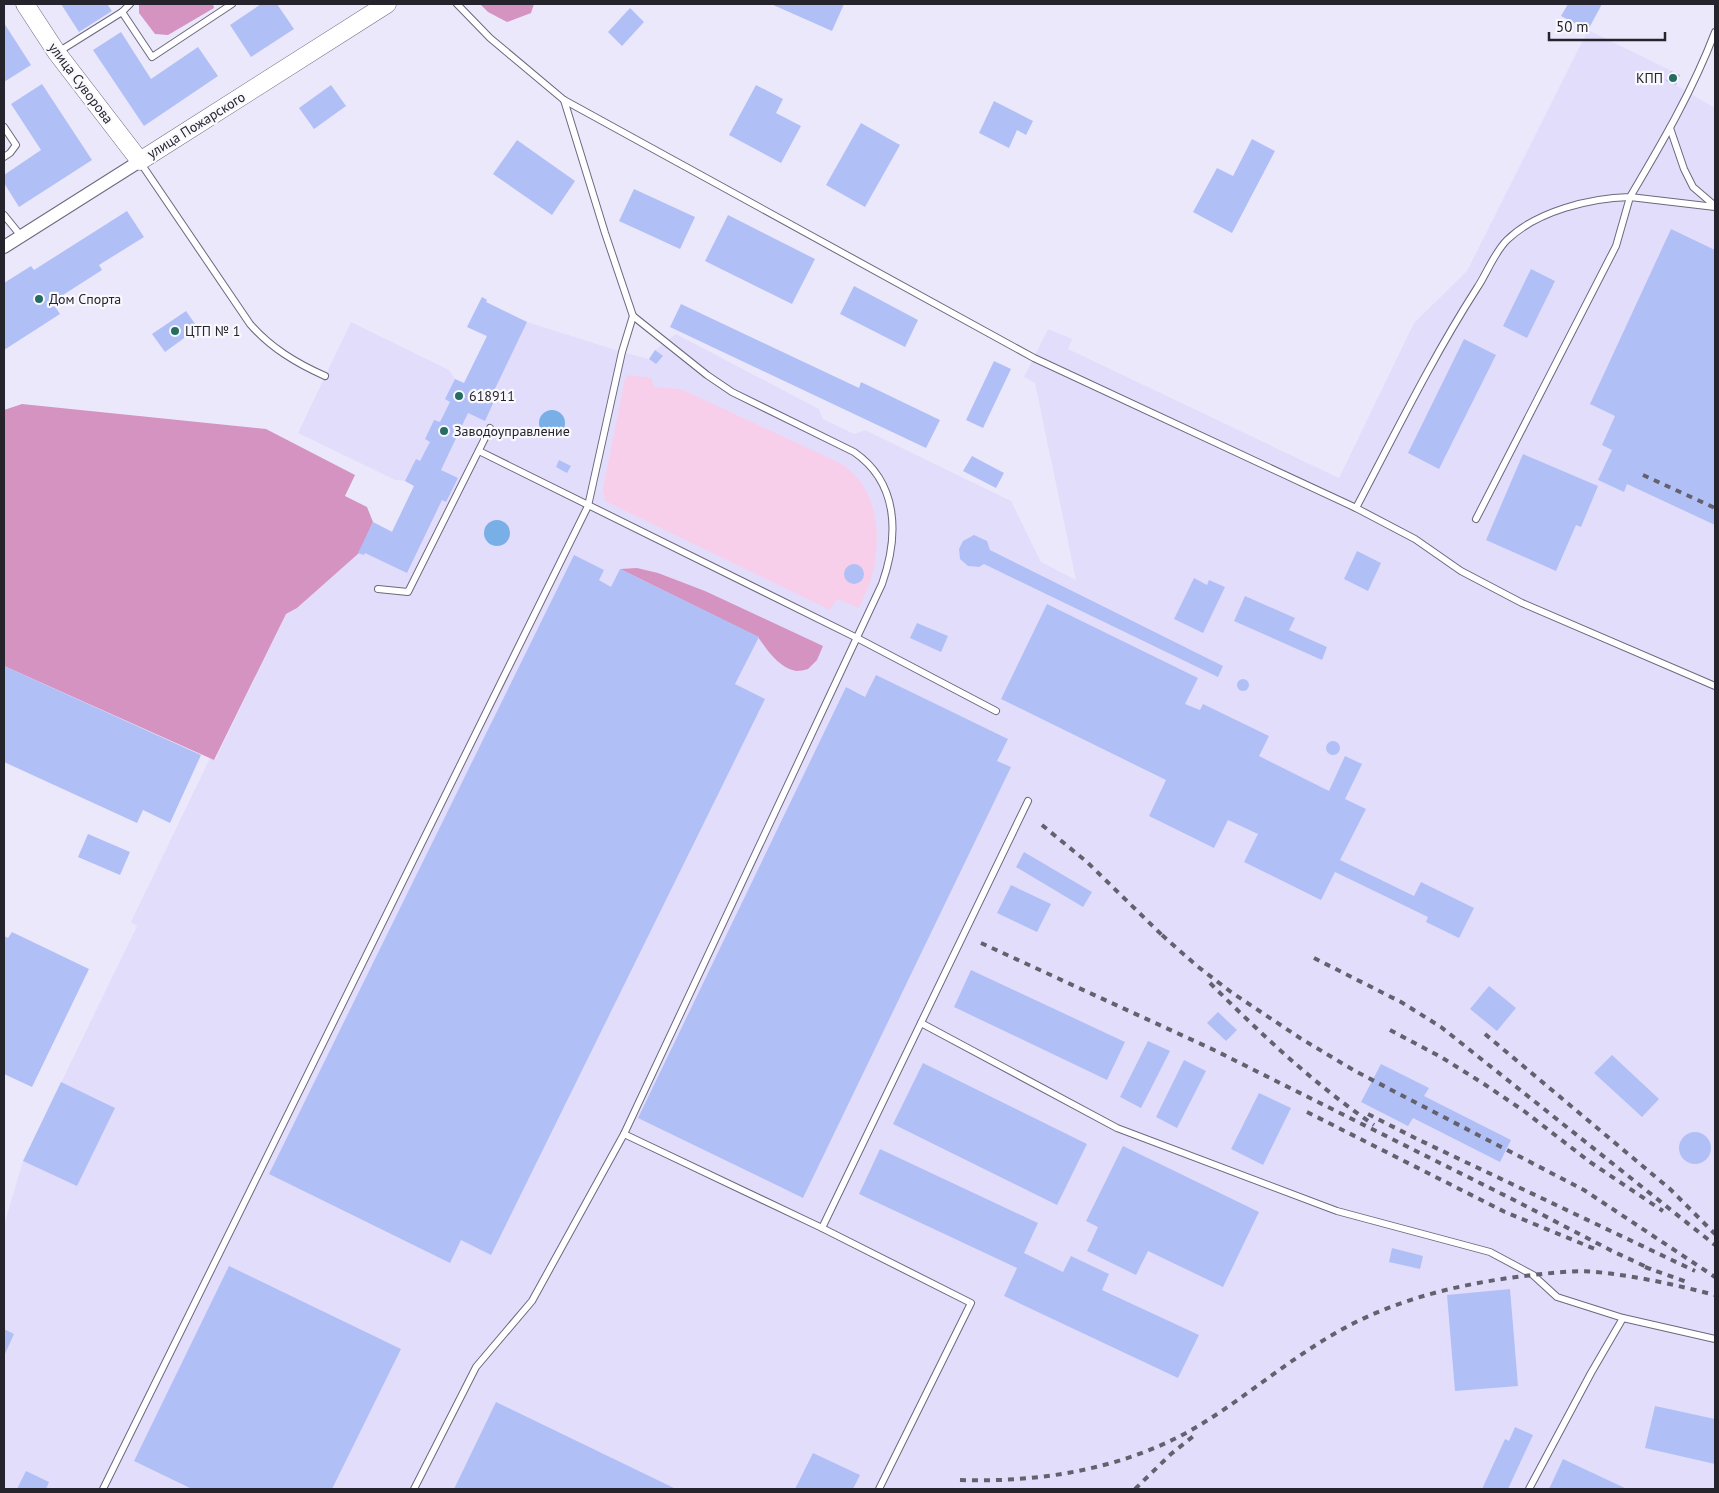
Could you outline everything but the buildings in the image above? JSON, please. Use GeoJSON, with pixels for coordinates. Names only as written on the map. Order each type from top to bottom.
{"type":"FeatureCollection","features":[{"type":"Feature","properties":{"kind":"street","name":"улица Суворова"},"geometry":{"type":"LineString","coordinates":[[25,4],[57,53],[140,161]]}},
{"type":"Feature","properties":{"kind":"street","name":"улица Пожарского"},"geometry":{"type":"LineString","coordinates":[[4,247],[387,4]]}},
{"type":"Feature","properties":{"kind":"lane"},"geometry":{"type":"LineString","coordinates":[[57,53],[122,12],[130,4]]}},
{"type":"Feature","properties":{"kind":"lane"},"geometry":{"type":"LineString","coordinates":[[122,12],[152,57],[232,4]]}},
{"type":"Feature","properties":{"kind":"lane"},"geometry":{"type":"LineString","coordinates":[[457,4],[490,38],[564,100],[1034,358],[1356,508],[1415,540],[1461,571],[1492,588],[1715,686]]}},
{"type":"Feature","properties":{"kind":"lane"},"geometry":{"type":"LineString","coordinates":[[1476,519],[1616,246],[1630,196],[1670,128],[1702,66],[1715,32]]}},
{"type":"Feature","properties":{"kind":"lane"},"geometry":{"type":"LineString","coordinates":[[103,1489],[588,506],[622,352],[632,316],[564,100]]}},
{"type":"Feature","properties":{"kind":"lane"},"geometry":{"type":"LineString","coordinates":[[4,127],[16,145],[10,153],[4,156]]}},
{"type":"Feature","properties":{"kind":"lane"},"geometry":{"type":"LineString","coordinates":[[1670,128],[1684,169],[1693,187],[1715,206]]}},
{"type":"Feature","properties":{"kind":"lane"},"geometry":{"type":"LineString","coordinates":[[140,161],[250,324],[262,338],[282,353],[325,376]]}},
{"type":"Feature","properties":{"kind":"lane"},"geometry":{"type":"LineString","coordinates":[[1356,508],[1458,317],[1495,256],[1507,241],[1528,224],[1558,211],[1606,197],[1630,196],[1715,206]]}},
{"type":"Feature","properties":{"kind":"lane"},"geometry":{"type":"LineString","coordinates":[[4,215],[21,236]]}},
{"type":"Feature","properties":{"kind":"lane"},"geometry":{"type":"LineString","coordinates":[[414,1489],[476,1366],[532,1301],[624,1134],[882,584],[892,550],[892,517],[886,491],[880,478],[869,464],[854,452],[732,392],[707,375],[632,316]]}},
{"type":"Feature","properties":{"kind":"lane"},"geometry":{"type":"LineString","coordinates":[[378,589],[408,592],[490,428]]}},
{"type":"Feature","properties":{"kind":"lane"},"geometry":{"type":"LineString","coordinates":[[479,452],[857,638],[996,712]]}},
{"type":"Feature","properties":{"kind":"lane"},"geometry":{"type":"LineString","coordinates":[[822,1228],[1028,800]]}},
{"type":"Feature","properties":{"kind":"lane"},"geometry":{"type":"LineString","coordinates":[[921,1023],[1117,1128],[1337,1211],[1490,1252],[1533,1275],[1557,1297],[1623,1318],[1715,1339]]}},
{"type":"Feature","properties":{"kind":"lane"},"geometry":{"type":"LineString","coordinates":[[624,1134],[822,1228],[971,1303],[879,1489]]}},
{"type":"Feature","properties":{"kind":"lane"},"geometry":{"type":"LineString","coordinates":[[1530,1489],[1591,1373],[1623,1318]]}},
{"type":"Feature","properties":{"kind":"shaded area"},"geometry":{"type":"Polygon","coordinates":[[[139,4],[213,4],[214,8],[168,35],[155,34],[139,13],[139,4]]]}},
{"type":"Feature","properties":{"kind":"shaded area"},"geometry":{"type":"Polygon","coordinates":[[[480,4],[534,4],[531,13],[507,22],[488,12],[480,4]]]}},
{"type":"Feature","properties":{"kind":"shaded area"},"geometry":{"type":"Polygon","coordinates":[[[1588,30],[1680,75],[1676,85],[1715,108],[1715,1489],[4,1489],[4,1225],[23,1161],[137,926],[131,922],[210,758],[215,760],[286,614],[297,608],[358,553],[373,522],[392,531],[414,486],[405,481],[395,480],[298,433],[351,322],[449,370],[455,379],[464,383],[487,337],[467,327],[482,297],[487,300],[486,302],[527,322],[649,359],[655,350],[676,334],[819,409],[823,419],[854,434],[865,430],[1011,501],[1041,562],[1076,580],[1035,383],[1024,377],[1048,329],[1072,339],[1068,349],[1339,478],[1414,323],[1467,271],[1588,30]]]}},
{"type":"Feature","properties":{"kind":"shaded area"},"geometry":{"type":"Polygon","coordinates":[[[628,375],[651,378],[654,387],[681,389],[842,464],[854,474],[870,498],[874,512],[877,542],[873,572],[859,608],[837,599],[830,610],[605,501],[603,489],[625,379],[628,375]]]}},
{"type":"Feature","properties":{"kind":"shaded area"},"geometry":{"type":"Polygon","coordinates":[[[22,404],[266,429],[355,475],[345,496],[367,507],[373,522],[359,553],[297,608],[286,614],[214,760],[4,666],[4,410],[22,404]]]}},
{"type":"Feature","properties":{"kind":"shaded area"},"geometry":{"type":"Polygon","coordinates":[[[637,568],[658,573],[705,591],[823,646],[817,660],[808,669],[796,671],[784,666],[774,658],[758,637],[620,569],[637,568]]]}},
{"type":"Feature","properties":{"kind":"water"},"geometry":{"type":"Polygon","coordinates":[[[552,410],[561,414],[565,423],[561,432],[552,436],[543,432],[539,423],[543,414],[552,410]]]}},
{"type":"Feature","properties":{"kind":"water"},"geometry":{"type":"Polygon","coordinates":[[[497,520],[506,524],[510,533],[506,542],[497,546],[488,542],[484,533],[488,524],[497,520]]]}},
{"type":"Feature","properties":{"kind":"railway"},"geometry":{"type":"LineString","coordinates":[[1643,475],[1715,508]]}},
{"type":"Feature","properties":{"kind":"railway"},"geometry":{"type":"LineString","coordinates":[[1042,825],[1087,862],[1166,939]]}},
{"type":"Feature","properties":{"kind":"railway"},"geometry":{"type":"LineString","coordinates":[[1162,935],[1197,966],[1231,992],[1300,1038],[1355,1071],[1584,1190],[1715,1277]]}},
{"type":"Feature","properties":{"kind":"railway"},"geometry":{"type":"LineString","coordinates":[[981,943],[1214,1050],[1651,1269]]}},
{"type":"Feature","properties":{"kind":"railway"},"geometry":{"type":"LineString","coordinates":[[1314,958],[1401,1002],[1441,1027],[1715,1245]]}},
{"type":"Feature","properties":{"kind":"railway"},"geometry":{"type":"LineString","coordinates":[[1210,983],[1289,1058],[1330,1093],[1374,1125]]}},
{"type":"Feature","properties":{"kind":"railway"},"geometry":{"type":"LineString","coordinates":[[1390,1030],[1441,1057],[1484,1084],[1524,1111],[1590,1162],[1663,1211]]}},
{"type":"Feature","properties":{"kind":"railway"},"geometry":{"type":"LineString","coordinates":[[1485,1034],[1670,1189],[1715,1234]]}},
{"type":"Feature","properties":{"kind":"railway"},"geometry":{"type":"LineString","coordinates":[[1307,1112],[1505,1212],[1595,1249]]}},
{"type":"Feature","properties":{"kind":"railway"},"geometry":{"type":"LineString","coordinates":[[1368,1114],[1695,1271]]}},
{"type":"Feature","properties":{"kind":"railway"},"geometry":{"type":"LineString","coordinates":[[1645,1267],[1687,1282]]}},
{"type":"Feature","properties":{"kind":"railway"},"geometry":{"type":"LineString","coordinates":[[960,1480],[992,1480],[1057,1475],[1088,1469],[1150,1450],[1208,1420],[1317,1344],[1356,1322],[1398,1304],[1442,1291],[1486,1281],[1580,1271],[1641,1278],[1715,1295]]}},
{"type":"Feature","properties":{"kind":"railway"},"geometry":{"type":"LineString","coordinates":[[1135,1489],[1171,1454],[1196,1434]]}},
{"type":"Feature","properties":{"kind":"place","name":"КПП"},"geometry":{"type":"Point","coordinates":[1673,78]}},
{"type":"Feature","properties":{"kind":"place","name":"Дом Спорта"},"geometry":{"type":"Point","coordinates":[39,299]}},
{"type":"Feature","properties":{"kind":"place","name":"ЦТП № 1"},"geometry":{"type":"Point","coordinates":[175,331]}},
{"type":"Feature","properties":{"kind":"place","name":"618911"},"geometry":{"type":"Point","coordinates":[459,396]}},
{"type":"Feature","properties":{"kind":"place","name":"Заводоуправление"},"geometry":{"type":"Point","coordinates":[444,431]}}]}
